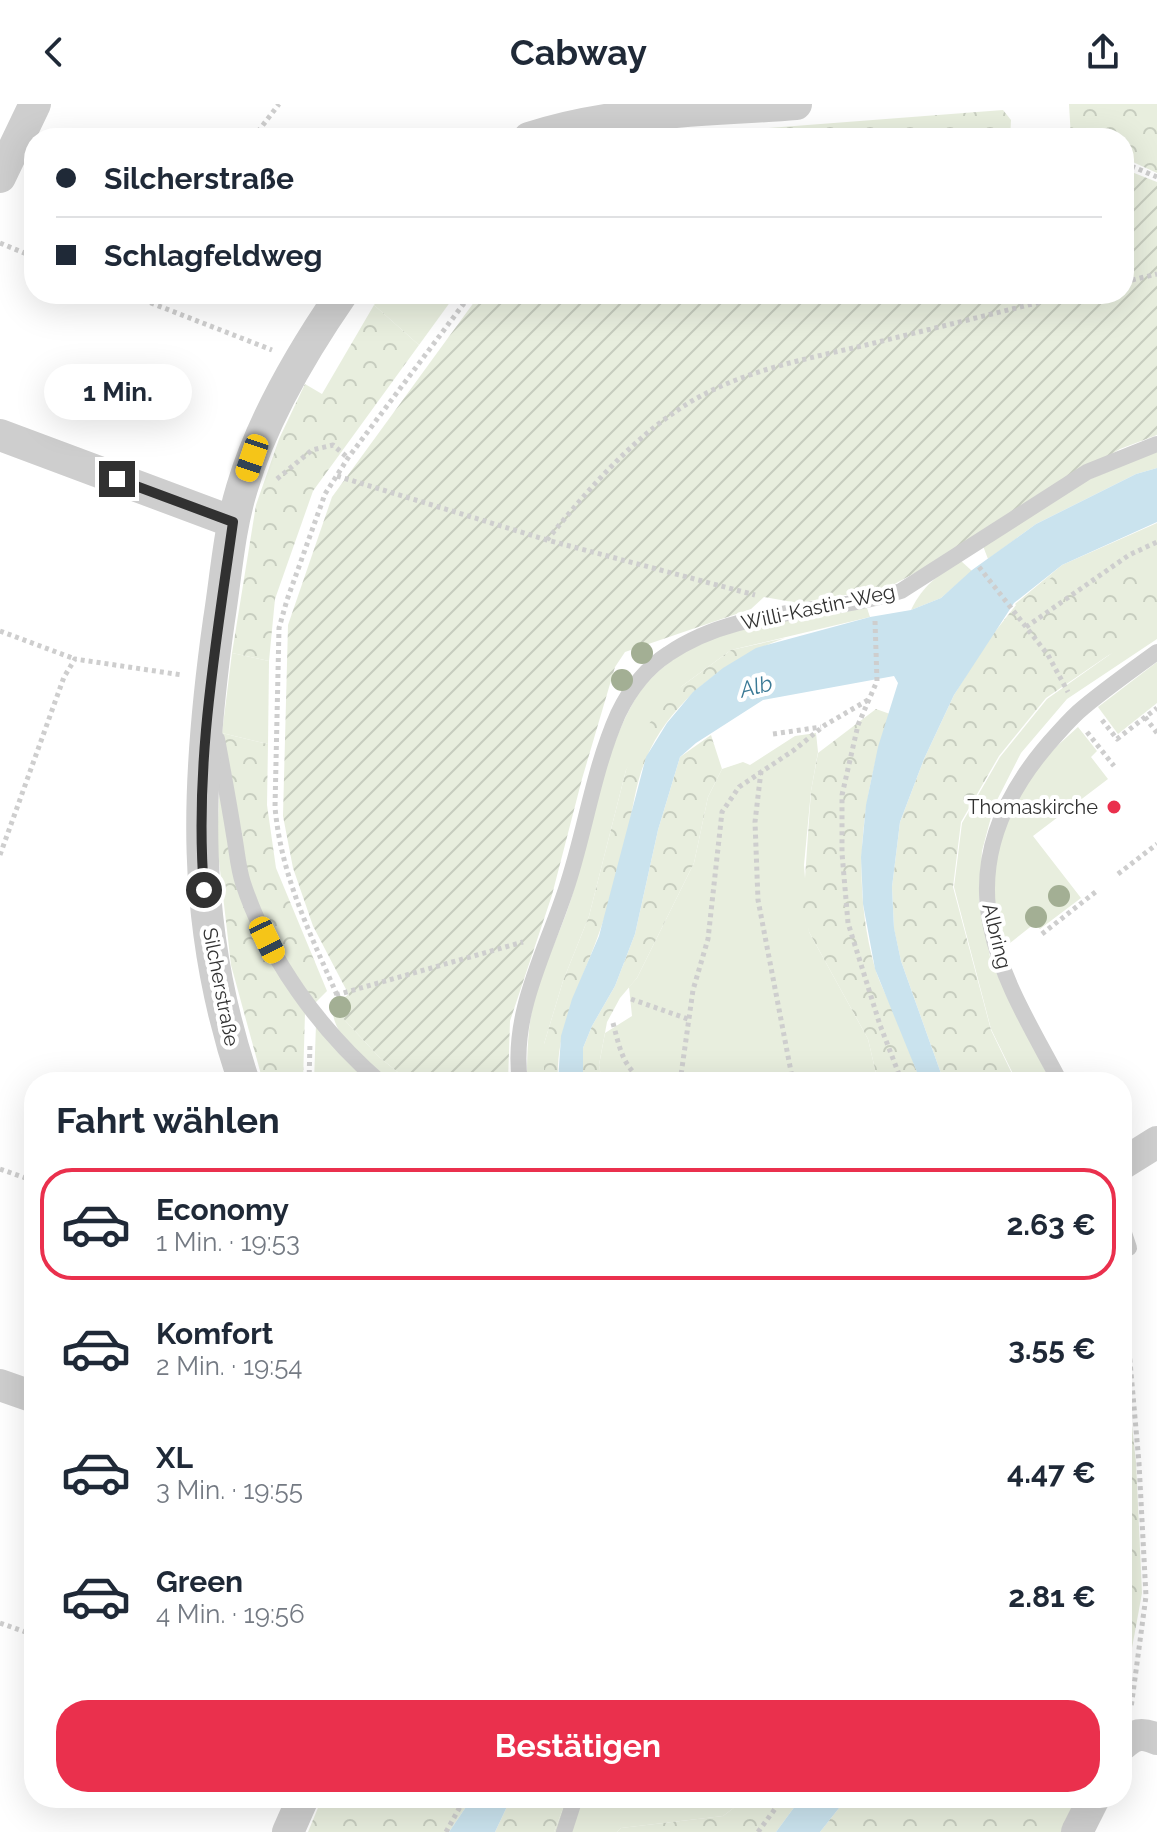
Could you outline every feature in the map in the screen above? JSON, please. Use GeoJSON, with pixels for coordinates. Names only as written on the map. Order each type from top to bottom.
{"type":"FeatureCollection","features":[{"type":"Feature","properties":{"kind":"street"},"geometry":{"type":"LineString","coordinates":[[0,177],[35,104]]}},
{"type":"Feature","properties":{"kind":"street"},"geometry":{"type":"LineString","coordinates":[[566,128],[613,119],[796,104]]}},
{"type":"Feature","properties":{"kind":"street","name":"Silcherstraße"},"geometry":{"type":"LineString","coordinates":[[241,1072],[220,1002],[210,949],[204,890],[200,841],[206,719],[233,522],[252,458],[301,362],[336,304]]}},
{"type":"Feature","properties":{"kind":"street"},"geometry":{"type":"LineString","coordinates":[[0,435],[233,522]]}},
{"type":"Feature","properties":{"kind":"street"},"geometry":{"type":"LineString","coordinates":[[1132,1158],[1157,1142]]}},
{"type":"Feature","properties":{"kind":"street"},"geometry":{"type":"LineString","coordinates":[[0,1385],[24,1393]]}},
{"type":"Feature","properties":{"kind":"street"},"geometry":{"type":"LineString","coordinates":[[288,1832],[299,1808]]}},
{"type":"Feature","properties":{"kind":"street"},"geometry":{"type":"LineString","coordinates":[[1077,1832],[1089,1808]]}},
{"type":"Feature","properties":{"kind":"lane","name":"Willi-Kastin-Weg"},"geometry":{"type":"LineString","coordinates":[[520,1072],[522,1016],[568,884],[591,794],[618,715],[649,667],[694,639],[770,614],[874,600],[901,591],[1087,472],[1157,444]]}},
{"type":"Feature","properties":{"kind":"lane","name":"Albring"},"geometry":{"type":"LineString","coordinates":[[1055,1072],[1014,996],[991,927],[987,893],[990,854],[1000,818],[1013,790],[1030,765],[1074,716],[1157,652]]}},
{"type":"Feature","properties":{"kind":"lane"},"geometry":{"type":"LineString","coordinates":[[206,719],[215,730],[242,881],[278,963],[312,1009],[368,1072]]}},
{"type":"Feature","properties":{"kind":"lane"},"geometry":{"type":"LineString","coordinates":[[564,1832],[572,1808]]}},
{"type":"Feature","properties":{"kind":"path"},"geometry":{"type":"LineString","coordinates":[[261,128],[279,104]]}},
{"type":"Feature","properties":{"kind":"path"},"geometry":{"type":"LineString","coordinates":[[1134,167],[1157,177]]}},
{"type":"Feature","properties":{"kind":"path"},"geometry":{"type":"LineString","coordinates":[[0,243],[24,253]]}},
{"type":"Feature","properties":{"kind":"path"},"geometry":{"type":"LineString","coordinates":[[1134,280],[1157,274]]}},
{"type":"Feature","properties":{"kind":"path"},"geometry":{"type":"LineString","coordinates":[[153,304],[301,362]]}},
{"type":"Feature","properties":{"kind":"path"},"geometry":{"type":"LineString","coordinates":[[337,995],[287,879],[275,807],[279,628],[325,494],[348,458],[464,304]]}},
{"type":"Feature","properties":{"kind":"path"},"geometry":{"type":"LineString","coordinates":[[547,540],[593,483],[663,420],[706,394],[778,366],[1032,304]]}},
{"type":"Feature","properties":{"kind":"path"},"geometry":{"type":"LineString","coordinates":[[270,484],[312,450],[333,445],[348,458]]}},
{"type":"Feature","properties":{"kind":"path"},"geometry":{"type":"LineString","coordinates":[[337,476],[547,540],[758,595],[766,603],[770,614]]}},
{"type":"Feature","properties":{"kind":"path"},"geometry":{"type":"LineString","coordinates":[[1026,627],[1129,555],[1157,542]]}},
{"type":"Feature","properties":{"kind":"path"},"geometry":{"type":"LineString","coordinates":[[976,564],[1048,655],[1063,685]]}},
{"type":"Feature","properties":{"kind":"path"},"geometry":{"type":"LineString","coordinates":[[874,608],[877,681],[858,725],[842,795],[842,853],[848,923],[898,1072]]}},
{"type":"Feature","properties":{"kind":"path"},"geometry":{"type":"LineString","coordinates":[[0,631],[75,659],[211,679]]}},
{"type":"Feature","properties":{"kind":"path"},"geometry":{"type":"LineString","coordinates":[[0,855],[64,677],[75,659]]}},
{"type":"Feature","properties":{"kind":"path"},"geometry":{"type":"LineString","coordinates":[[681,1072],[698,968],[708,939],[722,812],[739,787],[761,770],[794,750],[822,727],[869,700]]}},
{"type":"Feature","properties":{"kind":"path"},"geometry":{"type":"LineString","coordinates":[[1103,721],[1117,739],[1157,708]]}},
{"type":"Feature","properties":{"kind":"path"},"geometry":{"type":"LineString","coordinates":[[1074,716],[1114,766]]}},
{"type":"Feature","properties":{"kind":"path"},"geometry":{"type":"LineString","coordinates":[[1145,717],[1157,733]]}},
{"type":"Feature","properties":{"kind":"path"},"geometry":{"type":"LineString","coordinates":[[773,734],[822,727]]}},
{"type":"Feature","properties":{"kind":"path"},"geometry":{"type":"LineString","coordinates":[[761,770],[755,822],[758,900],[791,1072]]}},
{"type":"Feature","properties":{"kind":"path"},"geometry":{"type":"LineString","coordinates":[[1118,874],[1157,844]]}},
{"type":"Feature","properties":{"kind":"path"},"geometry":{"type":"LineString","coordinates":[[1042,934],[1098,890]]}},
{"type":"Feature","properties":{"kind":"path"},"geometry":{"type":"LineString","coordinates":[[312,1009],[337,995],[534,939],[547,939]]}},
{"type":"Feature","properties":{"kind":"path"},"geometry":{"type":"LineString","coordinates":[[631,999],[688,1019]]}},
{"type":"Feature","properties":{"kind":"path"},"geometry":{"type":"LineString","coordinates":[[613,1023],[620,1049],[632,1072]]}},
{"type":"Feature","properties":{"kind":"path"},"geometry":{"type":"LineString","coordinates":[[0,1169],[24,1177]]}},
{"type":"Feature","properties":{"kind":"path"},"geometry":{"type":"LineString","coordinates":[[1132,1384],[1146,1596],[1132,1698]]}},
{"type":"Feature","properties":{"kind":"path"},"geometry":{"type":"LineString","coordinates":[[0,1623],[24,1631]]}},
{"type":"Feature","properties":{"kind":"path"},"geometry":{"type":"LineString","coordinates":[[1132,1720],[1137,1740]]}},
{"type":"Feature","properties":{"kind":"path"},"geometry":{"type":"LineString","coordinates":[[446,1832],[459,1808]]}},
{"type":"Feature","properties":{"kind":"path"},"geometry":{"type":"LineString","coordinates":[[758,1832],[776,1808]]}},
{"type":"Feature","properties":{"kind":"green space"},"geometry":{"type":"Polygon","coordinates":[[[1069,104],[1157,104],[1157,173],[1134,163],[1134,128],[1070,128],[1069,104]]]}},
{"type":"Feature","properties":{"kind":"green space"},"geometry":{"type":"Polygon","coordinates":[[[1003,110],[1011,120],[1011,128],[768,128],[1003,110]]]}},
{"type":"Feature","properties":{"kind":"green space"},"geometry":{"type":"Polygon","coordinates":[[[1134,173],[1157,182],[1157,435],[1120,449],[887,588],[798,603],[764,597],[751,609],[625,652],[615,667],[552,895],[510,1021],[508,1072],[398,1072],[379,1057],[338,1013],[350,997],[313,926],[293,868],[283,816],[288,625],[332,497],[473,304],[1134,304],[1134,173]]]}},
{"type":"Feature","properties":{"kind":"green space"},"geometry":{"type":"Polygon","coordinates":[[[375,304],[449,304],[419,345],[375,304]]]}},
{"type":"Feature","properties":{"kind":"green space"},"geometry":{"type":"Polygon","coordinates":[[[374,305],[419,345],[313,491],[275,599],[269,661],[232,653],[256,505],[279,439],[305,384],[322,394],[374,305]]]}},
{"type":"Feature","properties":{"kind":"green space"},"geometry":{"type":"Polygon","coordinates":[[[1157,449],[1157,468],[1136,474],[1036,524],[988,559],[983,546],[1086,481],[1157,449]]]}},
{"type":"Feature","properties":{"kind":"green space"},"geometry":{"type":"Polygon","coordinates":[[[1157,523],[1157,639],[1067,699],[1021,753],[994,806],[982,851],[979,900],[991,962],[1046,1072],[1012,1072],[991,1029],[954,887],[962,823],[1000,757],[1047,699],[1112,653],[1075,674],[1015,604],[1062,565],[1157,523]]]}},
{"type":"Feature","properties":{"kind":"green space"},"geometry":{"type":"Polygon","coordinates":[[[1128,559],[1144,583],[1157,577],[1157,622],[1046,698],[999,756],[961,822],[953,887],[991,1030],[1011,1072],[940,1072],[901,961],[894,929],[892,887],[900,822],[924,759],[954,695],[986,643],[1016,605],[1065,567],[1085,589],[1128,559]]]}},
{"type":"Feature","properties":{"kind":"green space"},"geometry":{"type":"Polygon","coordinates":[[[961,561],[972,571],[941,598],[911,610],[932,581],[961,561]]]}},
{"type":"Feature","properties":{"kind":"green space"},"geometry":{"type":"Polygon","coordinates":[[[866,605],[870,617],[731,650],[682,686],[626,770],[589,916],[563,981],[544,1044],[544,1072],[527,1072],[529,1033],[538,986],[570,901],[600,788],[627,715],[639,693],[678,656],[724,633],[772,621],[866,605]]]}},
{"type":"Feature","properties":{"kind":"green space"},"geometry":{"type":"Polygon","coordinates":[[[785,638],[742,657],[722,670],[685,701],[656,738],[639,778],[606,912],[570,1007],[558,1072],[544,1072],[544,1044],[563,981],[589,916],[626,770],[646,727],[682,686],[731,650],[785,638]]]}},
{"type":"Feature","properties":{"kind":"green space"},"geometry":{"type":"Polygon","coordinates":[[[232,653],[269,661],[268,744],[222,733],[232,653]]]}},
{"type":"Feature","properties":{"kind":"green space"},"geometry":{"type":"Polygon","coordinates":[[[1157,662],[1157,703],[1118,734],[1098,707],[1157,662]]]}},
{"type":"Feature","properties":{"kind":"green space"},"geometry":{"type":"Polygon","coordinates":[[[876,709],[890,714],[866,808],[863,904],[875,968],[917,1072],[876,1072],[868,1039],[809,932],[803,907],[811,791],[818,753],[876,709]]]}},
{"type":"Feature","properties":{"kind":"green space"},"geometry":{"type":"Polygon","coordinates":[[[1078,727],[1097,751],[1091,757],[1108,779],[1033,836],[1081,898],[1040,929],[1034,924],[1005,947],[997,924],[994,874],[1005,825],[1027,780],[1078,727]]]}},
{"type":"Feature","properties":{"kind":"green space"},"geometry":{"type":"Polygon","coordinates":[[[222,733],[268,744],[267,805],[276,868],[327,991],[305,1013],[303,1072],[260,1072],[231,965],[217,844],[222,733]]]}},
{"type":"Feature","properties":{"kind":"green space"},"geometry":{"type":"Polygon","coordinates":[[[816,733],[818,752],[804,865],[809,932],[868,1039],[876,1072],[600,1072],[605,1033],[632,1016],[629,987],[637,978],[694,863],[708,797],[722,769],[743,762],[750,765],[795,736],[816,733]]]}},
{"type":"Feature","properties":{"kind":"green space"},"geometry":{"type":"Polygon","coordinates":[[[711,735],[722,769],[708,797],[694,863],[637,978],[620,998],[607,1022],[600,1072],[583,1072],[583,1048],[615,986],[635,934],[658,830],[680,757],[711,735]]]}},
{"type":"Feature","properties":{"kind":"green space"},"geometry":{"type":"Polygon","coordinates":[[[349,994],[338,1013],[379,1057],[398,1072],[376,1072],[360,1058],[338,1030],[332,1007],[349,994]]]}},
{"type":"Feature","properties":{"kind":"green space"},"geometry":{"type":"Polygon","coordinates":[[[316,1024],[360,1072],[314,1072],[316,1024]]]}},
{"type":"Feature","properties":{"kind":"green space"},"geometry":{"type":"Polygon","coordinates":[[[1132,1426],[1136,1462],[1142,1593],[1132,1648],[1132,1426]]]}},
{"type":"Feature","properties":{"kind":"green space"},"geometry":{"type":"Polygon","coordinates":[[[318,1808],[465,1808],[449,1832],[308,1832],[318,1808]]]}},
{"type":"Feature","properties":{"kind":"green space"},"geometry":{"type":"Polygon","coordinates":[[[506,1808],[563,1808],[554,1832],[495,1832],[506,1808]]]}},
{"type":"Feature","properties":{"kind":"green space"},"geometry":{"type":"Polygon","coordinates":[[[563,1808],[734,1808],[723,1816],[621,1828],[617,1832],[554,1832],[563,1808]]]}},
{"type":"Feature","properties":{"kind":"green space"},"geometry":{"type":"Polygon","coordinates":[[[734,1808],[794,1808],[776,1832],[617,1832],[621,1828],[723,1816],[734,1808]]]}},
{"type":"Feature","properties":{"kind":"green space"},"geometry":{"type":"Polygon","coordinates":[[[839,1808],[1077,1808],[1065,1832],[820,1832],[839,1808]]]}},
{"type":"Feature","properties":{"kind":"water","name":"Alb"},"geometry":{"type":"Polygon","coordinates":[[[1157,468],[1157,522],[1062,565],[1014,603],[954,695],[924,759],[900,822],[892,887],[894,928],[901,961],[940,1072],[917,1072],[875,969],[863,904],[861,857],[866,805],[878,747],[898,683],[894,676],[763,700],[696,743],[680,757],[658,830],[635,934],[615,986],[583,1048],[583,1072],[559,1072],[561,1036],[572,999],[599,936],[646,757],[667,723],[693,692],[723,668],[756,648],[870,617],[911,610],[941,598],[972,570],[1036,524],[1136,474],[1157,468]]]}},
{"type":"Feature","properties":{"kind":"water"},"geometry":{"type":"Polygon","coordinates":[[[465,1808],[506,1808],[495,1832],[449,1832],[465,1808]]]}},
{"type":"Feature","properties":{"kind":"water"},"geometry":{"type":"Polygon","coordinates":[[[794,1808],[839,1808],[820,1832],[776,1832],[794,1808]]]}},
{"type":"Feature","properties":{"kind":"place","name":"Thomaskirche"},"geometry":{"type":"Point","coordinates":[1114,807]}},
{"type":"Feature","properties":{"kind":"route"},"geometry":{"type":"LineString","coordinates":[[117,479],[233,522],[206,719],[200,841],[204,890]]}}]}
